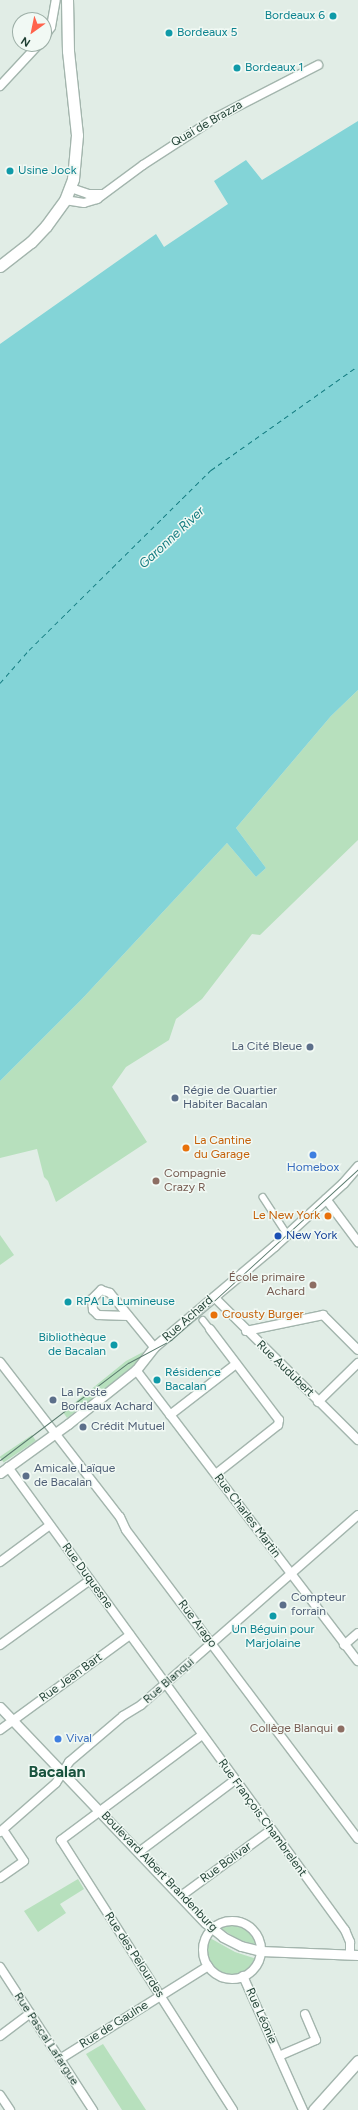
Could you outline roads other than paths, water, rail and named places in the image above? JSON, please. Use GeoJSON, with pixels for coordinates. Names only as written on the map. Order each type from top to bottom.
{"type":"FeatureCollection","features":[{"type":"Feature","properties":{"kind":"main road"},"geometry":{"type":"LineString","coordinates":[[0,266],[31,242],[65,200],[71,188],[77,152],[73,85],[68,50],[67,0]]}},
{"type":"Feature","properties":{"kind":"main road"},"geometry":{"type":"LineString","coordinates":[[72,0],[71,18],[75,68],[73,85]]}},
{"type":"Feature","properties":{"kind":"main road"},"geometry":{"type":"LineString","coordinates":[[314,2110],[358,2061]]}},
{"type":"Feature","properties":{"kind":"street"},"geometry":{"type":"LineString","coordinates":[[52,22],[56,0]]}},
{"type":"Feature","properties":{"kind":"street"},"geometry":{"type":"LineString","coordinates":[[0,86],[32,52]]}},
{"type":"Feature","properties":{"kind":"street","name":"Quai de Brazza"},"geometry":{"type":"LineString","coordinates":[[65,200],[84,203],[103,194],[215,118],[318,65]]}},
{"type":"Feature","properties":{"kind":"street"},"geometry":{"type":"LineString","coordinates":[[71,188],[88,194],[103,194]]}},
{"type":"Feature","properties":{"kind":"street","name":"Rue Achard"},"geometry":{"type":"LineString","coordinates":[[0,1473],[55,1433],[136,1370],[154,1347],[287,1234],[326,1199],[357,1168]]}},
{"type":"Feature","properties":{"kind":"street"},"geometry":{"type":"LineString","coordinates":[[263,1197],[287,1234]]}},
{"type":"Feature","properties":{"kind":"street"},"geometry":{"type":"LineString","coordinates":[[326,1199],[358,1242]]}},
{"type":"Feature","properties":{"kind":"street"},"geometry":{"type":"LineString","coordinates":[[128,1316],[98,1315],[93,1310],[92,1299],[101,1290],[105,1291],[128,1316],[154,1347]]}},
{"type":"Feature","properties":{"kind":"street","name":"Rue Audubert"},"geometry":{"type":"LineString","coordinates":[[214,1297],[246,1331],[358,1440]]}},
{"type":"Feature","properties":{"kind":"street"},"geometry":{"type":"LineString","coordinates":[[246,1331],[323,1315],[358,1350]]}},
{"type":"Feature","properties":{"kind":"street"},"geometry":{"type":"LineString","coordinates":[[203,1320],[279,1420],[278,1425],[216,1474]]}},
{"type":"Feature","properties":{"kind":"street","name":"Rue Arago"},"geometry":{"type":"LineString","coordinates":[[0,1362],[120,1517],[126,1530],[358,1839]]}},
{"type":"Feature","properties":{"kind":"street"},"geometry":{"type":"LineString","coordinates":[[318,1402],[358,1363]]}},
{"type":"Feature","properties":{"kind":"street"},"geometry":{"type":"LineString","coordinates":[[170,1415],[236,1364]]}},
{"type":"Feature","properties":{"kind":"street","name":"Rue Charles Martin"},"geometry":{"type":"LineString","coordinates":[[136,1370],[344,1645],[358,1661]]}},
{"type":"Feature","properties":{"kind":"street","name":"Rue Duquesne"},"geometry":{"type":"LineString","coordinates":[[8,1467],[165,1684]]}},
{"type":"Feature","properties":{"kind":"street","name":"Rue Blanqui"},"geometry":{"type":"LineString","coordinates":[[1,1831],[56,1783],[70,1762],[117,1721],[165,1684],[358,1515]]}},
{"type":"Feature","properties":{"kind":"street"},"geometry":{"type":"LineString","coordinates":[[0,1562],[50,1525]]}},
{"type":"Feature","properties":{"kind":"street"},"geometry":{"type":"LineString","coordinates":[[0,1645],[90,1580]]}},
{"type":"Feature","properties":{"kind":"street"},"geometry":{"type":"LineString","coordinates":[[344,1645],[358,1632]]}},
{"type":"Feature","properties":{"kind":"street","name":"Rue Jean Bart"},"geometry":{"type":"LineString","coordinates":[[0,1730],[130,1635]]}},
{"type":"Feature","properties":{"kind":"street","name":"Rue François Chambrelent"},"geometry":{"type":"LineString","coordinates":[[165,1684],[345,1930],[354,1955]]}},
{"type":"Feature","properties":{"kind":"street","name":"Boulevard Albert Brandenburg"},"geometry":{"type":"LineString","coordinates":[[0,1707],[212,1929],[235,1944],[261,1951],[354,1955]]}},
{"type":"Feature","properties":{"kind":"street"},"geometry":{"type":"LineString","coordinates":[[99,1810],[202,1735]]}},
{"type":"Feature","properties":{"kind":"street"},"geometry":{"type":"LineString","coordinates":[[139,1852],[235,1780]]}},
{"type":"Feature","properties":{"kind":"street","name":"Rue des Pelourdes"},"geometry":{"type":"LineString","coordinates":[[99,1810],[62,1838],[62,1843],[233,2110]]}},
{"type":"Feature","properties":{"kind":"street","name":"Rue Bolivar"},"geometry":{"type":"LineString","coordinates":[[180,1896],[271,1830]]}},
{"type":"Feature","properties":{"kind":"street"},"geometry":{"type":"LineString","coordinates":[[0,1878],[24,1862],[1,1831]]}},
{"type":"Feature","properties":{"kind":"street"},"geometry":{"type":"LineString","coordinates":[[229,1921],[247,1925],[259,1939],[261,1951],[257,1965],[243,1976],[224,1977],[208,1966],[204,1956],[204,1944],[212,1929],[229,1921]]}},
{"type":"Feature","properties":{"kind":"street","name":"Rue de Gaulne"},"geometry":{"type":"LineString","coordinates":[[60,2059],[208,1966]]}},
{"type":"Feature","properties":{"kind":"street","name":"Rue Pascal Lafargue"},"geometry":{"type":"LineString","coordinates":[[0,1967],[93,2110]]}},
{"type":"Feature","properties":{"kind":"street","name":"Rue Léonie"},"geometry":{"type":"LineString","coordinates":[[243,1976],[303,2110]]}},
{"type":"Feature","properties":{"kind":"street"},"geometry":{"type":"LineString","coordinates":[[0,2036],[30,2013]]}},
{"type":"Feature","properties":{"kind":"street","name":"Rue Léonie"},"geometry":{"type":"LineString","coordinates":[[279,2056],[316,2040],[305,2014]]}},
{"type":"Feature","properties":{"kind":"street"},"geometry":{"type":"LineString","coordinates":[[0,2095],[10,2110]]}},
{"type":"Feature","properties":{"kind":"water","name":"Garonne River"},"geometry":{"type":"Polygon","coordinates":[[[358,121],[358,690],[331,716],[236,828],[266,868],[256,877],[227,843],[82,999],[0,1081],[0,344],[156,234],[164,247],[228,204],[214,181],[246,160],[262,180],[358,121]]]}},
{"type":"Feature","properties":{"kind":"tram line"},"geometry":{"type":"LineString","coordinates":[[0,1460],[128,1363],[171,1340],[358,1169]]}},
{"type":"Feature","properties":{"kind":"place","name":"Bordeaux 6"},"geometry":{"type":"Point","coordinates":[333,16]}},
{"type":"Feature","properties":{"kind":"place","name":"Bordeaux 5"},"geometry":{"type":"Point","coordinates":[169,33]}},
{"type":"Feature","properties":{"kind":"place","name":"Bordeaux 1"},"geometry":{"type":"Point","coordinates":[237,68]}},
{"type":"Feature","properties":{"kind":"place","name":"Usine Jock"},"geometry":{"type":"Point","coordinates":[10,171]}},
{"type":"Feature","properties":{"kind":"place","name":"La Cité Bleue"},"geometry":{"type":"Point","coordinates":[310,1047]}},
{"type":"Feature","properties":{"kind":"place","name":"Régie de Quartier Habiter Bacalan"},"geometry":{"type":"Point","coordinates":[175,1098]}},
{"type":"Feature","properties":{"kind":"place","name":"La Cantine du Garage"},"geometry":{"type":"Point","coordinates":[186,1148]}},
{"type":"Feature","properties":{"kind":"place","name":"Homebox"},"geometry":{"type":"Point","coordinates":[313,1155]}},
{"type":"Feature","properties":{"kind":"place","name":"Compagnie Crazy R"},"geometry":{"type":"Point","coordinates":[156,1181]}},
{"type":"Feature","properties":{"kind":"place","name":"Le New York"},"geometry":{"type":"Point","coordinates":[328,1216]}},
{"type":"Feature","properties":{"kind":"place","name":"New York"},"geometry":{"type":"Point","coordinates":[278,1236]}},
{"type":"Feature","properties":{"kind":"place","name":"École primaire Achard"},"geometry":{"type":"Point","coordinates":[313,1285]}},
{"type":"Feature","properties":{"kind":"place","name":"RPA La Lumineuse"},"geometry":{"type":"Point","coordinates":[68,1302]}},
{"type":"Feature","properties":{"kind":"place","name":"Crousty Burger"},"geometry":{"type":"Point","coordinates":[214,1315]}},
{"type":"Feature","properties":{"kind":"place","name":"Bibliothèque de Bacalan"},"geometry":{"type":"Point","coordinates":[114,1345]}},
{"type":"Feature","properties":{"kind":"place","name":"Résidence Bacalan"},"geometry":{"type":"Point","coordinates":[157,1380]}},
{"type":"Feature","properties":{"kind":"place","name":"La Poste Bordeaux Achard"},"geometry":{"type":"Point","coordinates":[53,1400]}},
{"type":"Feature","properties":{"kind":"place","name":"Crédit Mutuel"},"geometry":{"type":"Point","coordinates":[83,1427]}},
{"type":"Feature","properties":{"kind":"place","name":"Amicale Laïque de Bacalan"},"geometry":{"type":"Point","coordinates":[26,1476]}},
{"type":"Feature","properties":{"kind":"place","name":"Compteur forrain"},"geometry":{"type":"Point","coordinates":[283,1605]}},
{"type":"Feature","properties":{"kind":"place","name":"Un Béguin pour Marjolaine"},"geometry":{"type":"Point","coordinates":[273,1616]}},
{"type":"Feature","properties":{"kind":"place","name":"Collège Blanqui"},"geometry":{"type":"Point","coordinates":[341,1729]}},
{"type":"Feature","properties":{"kind":"place","name":"Vival"},"geometry":{"type":"Point","coordinates":[58,1739]}},
{"type":"Feature","properties":{"kind":"district","name":"Bacalan"},"geometry":{"type":"Point","coordinates":[57,1772]}}]}
